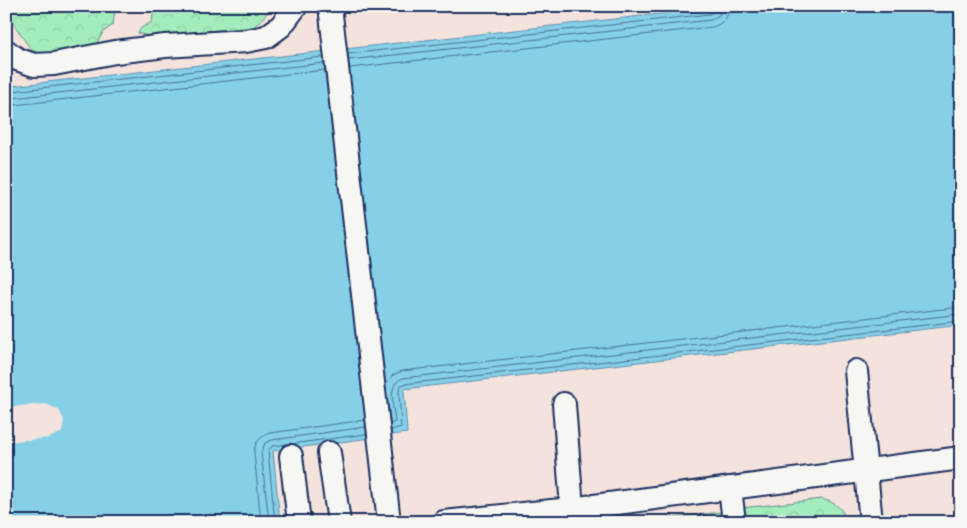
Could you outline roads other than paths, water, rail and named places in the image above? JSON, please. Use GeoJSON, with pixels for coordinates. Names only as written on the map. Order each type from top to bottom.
{"type":"FeatureCollection","features":[{"type":"Feature","properties":{"kind":"street"},"geometry":{"type":"LineString","coordinates":[[6,51],[17,60],[34,65],[54,64],[115,52],[266,38],[281,26],[296,6]]}},
{"type":"Feature","properties":{"kind":"street"},"geometry":{"type":"LineString","coordinates":[[330,6],[389,522]]}},
{"type":"Feature","properties":{"kind":"street"},"geometry":{"type":"LineString","coordinates":[[856,371],[871,522]]}},
{"type":"Feature","properties":{"kind":"street"},"geometry":{"type":"LineString","coordinates":[[564,404],[572,515]]}},
{"type":"Feature","properties":{"kind":"street"},"geometry":{"type":"LineString","coordinates":[[329,453],[339,522]]}},
{"type":"Feature","properties":{"kind":"street"},"geometry":{"type":"LineString","coordinates":[[292,456],[299,522]]}},
{"type":"Feature","properties":{"kind":"street"},"geometry":{"type":"LineString","coordinates":[[444,522],[572,515],[730,488],[961,458]]}},
{"type":"Feature","properties":{"kind":"street"},"geometry":{"type":"LineString","coordinates":[[730,488],[734,522]]}},
{"type":"Feature","properties":{"kind":"water"},"geometry":{"type":"Polygon","coordinates":[[[732,6],[961,6],[961,325],[404,389],[407,433],[273,451],[280,522],[6,522],[6,80],[11,86],[732,6]]]}}]}
